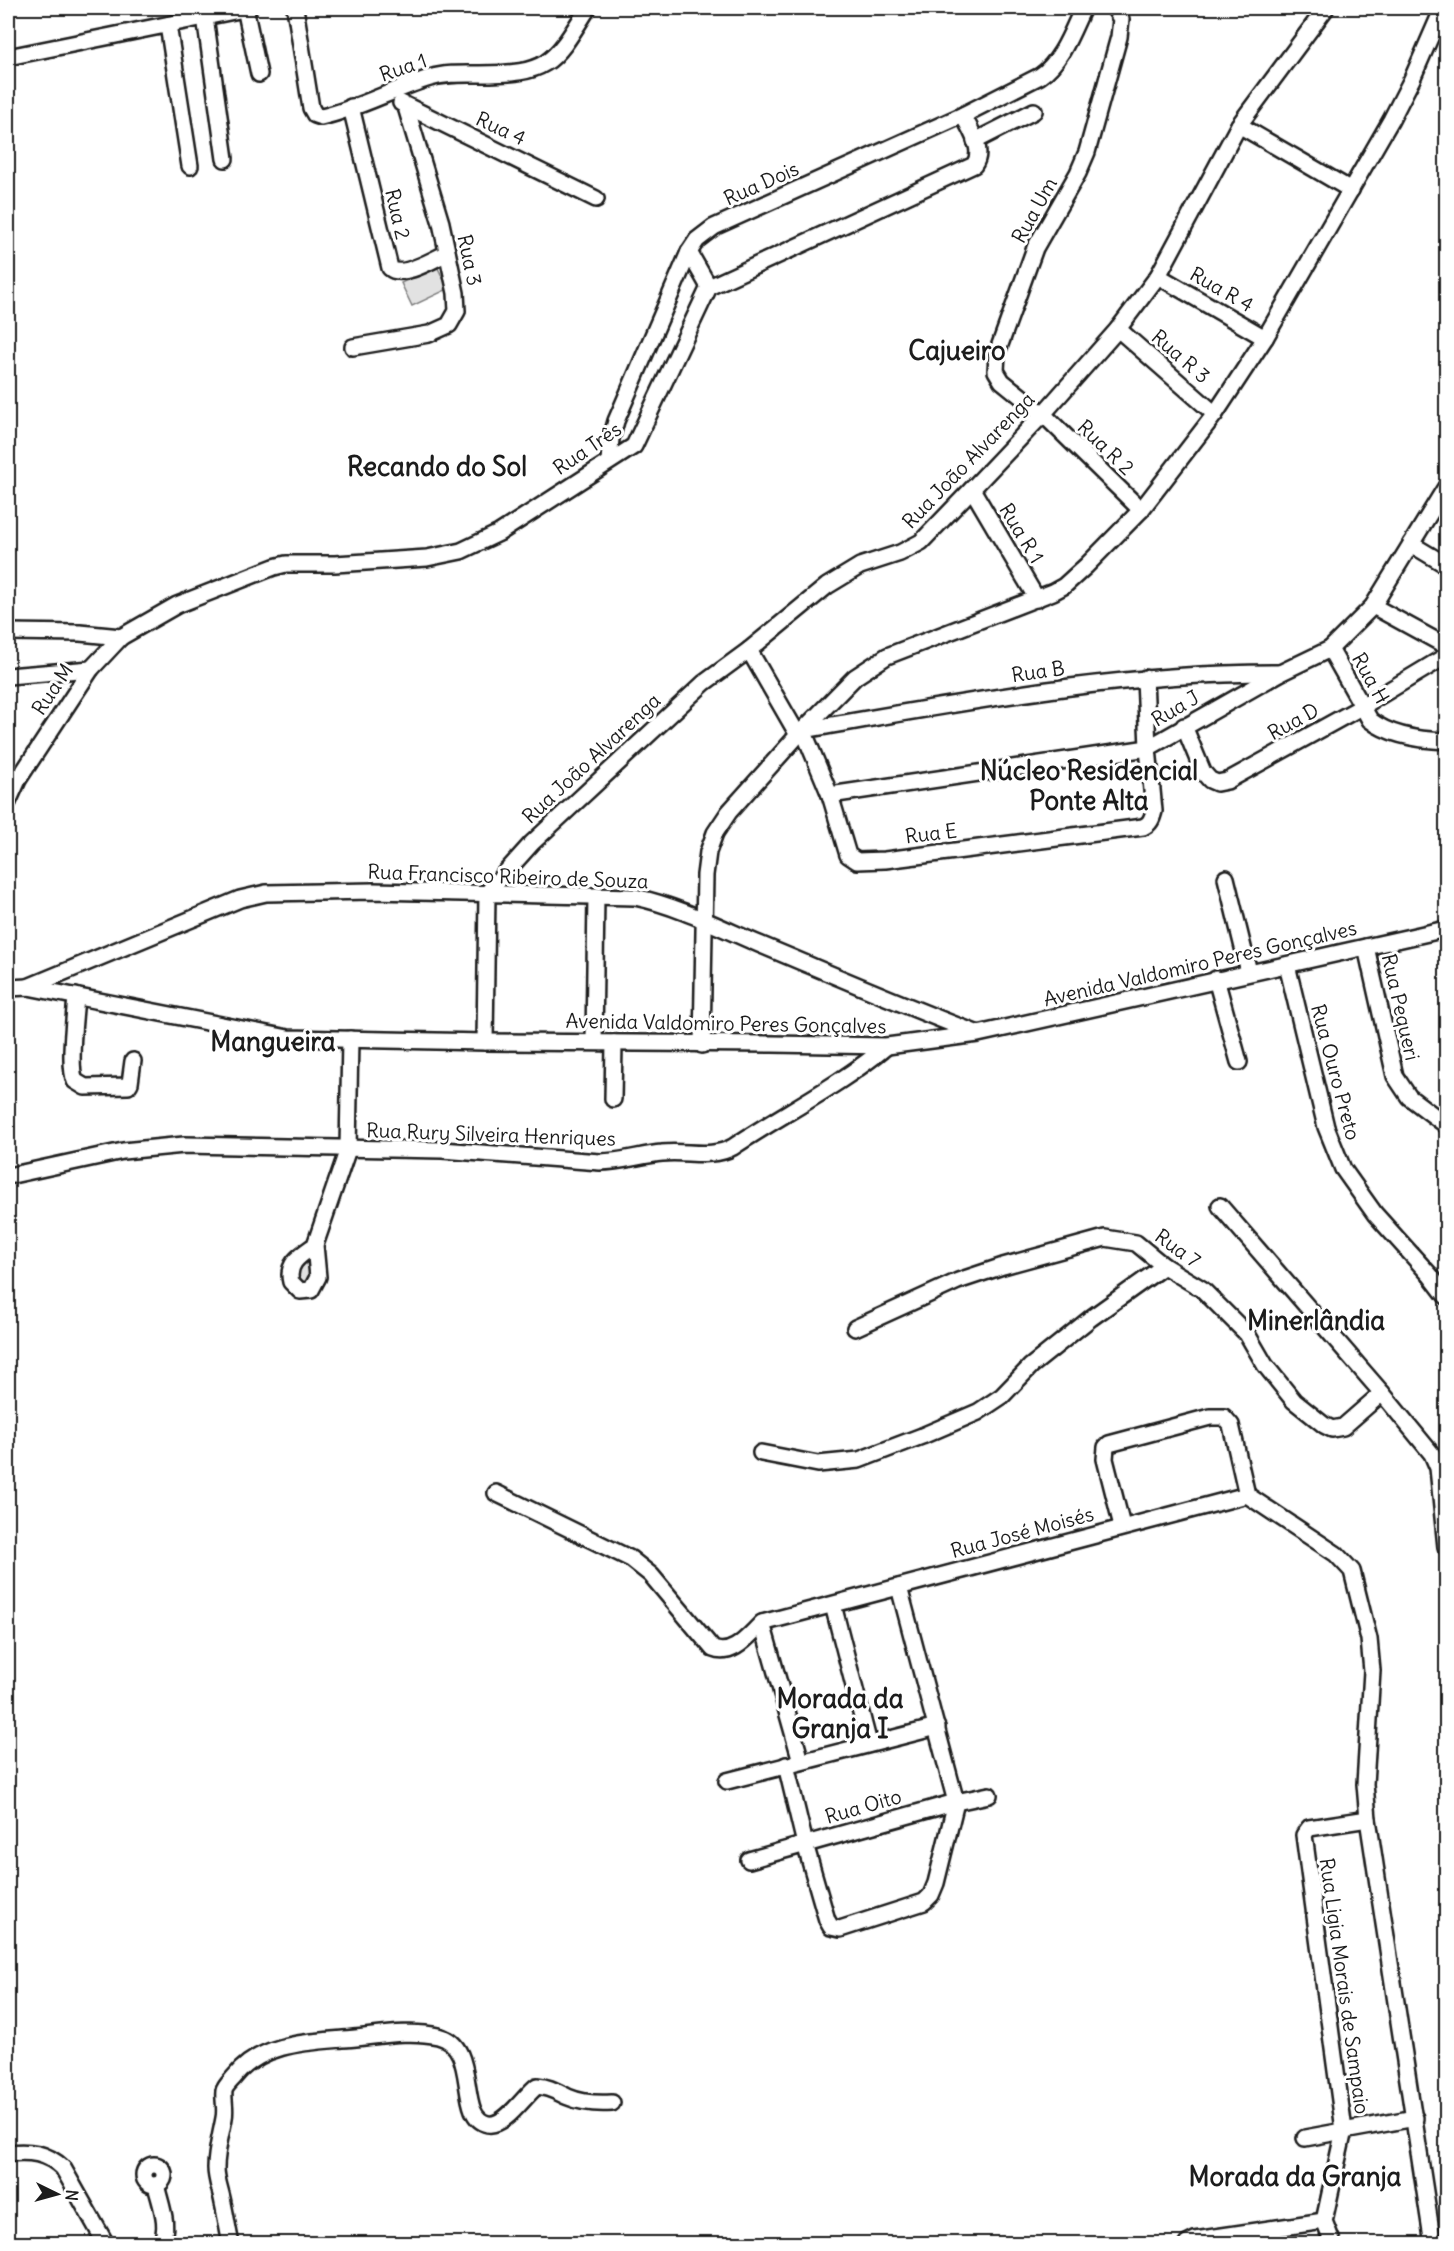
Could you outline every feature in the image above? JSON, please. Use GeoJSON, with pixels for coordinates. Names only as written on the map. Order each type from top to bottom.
{"type":"FeatureCollection","features":[{"type":"Feature","properties":{"kind":"street"},"geometry":{"type":"LineString","coordinates":[[8,57],[243,8],[260,74]]}},
{"type":"Feature","properties":{"kind":"street","name":"Rua 1"},"geometry":{"type":"LineString","coordinates":[[295,8],[313,112],[321,117],[432,77],[461,74],[510,75],[537,68],[558,53],[588,8]]}},
{"type":"Feature","properties":{"kind":"street","name":"Rua Dois"},"geometry":{"type":"LineString","coordinates":[[609,461],[610,438],[616,420],[689,252],[697,240],[714,227],[963,115],[1040,76],[1056,59],[1083,8]]}},
{"type":"Feature","properties":{"kind":"street","name":"Rua Um"},"geometry":{"type":"LineString","coordinates":[[1042,414],[1007,387],[998,377],[996,360],[1032,256],[1044,230],[1078,174],[1087,152],[1119,38],[1121,19],[1114,8]]}},
{"type":"Feature","properties":{"kind":"street","name":"Rua João Alvarenga"},"geometry":{"type":"LineString","coordinates":[[487,893],[532,843],[704,683],[827,586],[860,566],[900,553],[921,542],[972,489],[1118,329],[1158,276],[1239,125],[1326,8]]}},
{"type":"Feature","properties":{"kind":"street"},"geometry":{"type":"LineString","coordinates":[[702,1045],[705,875],[708,852],[714,833],[729,812],[855,677],[887,656],[1037,599],[1064,586],[1141,510],[1215,414],[1265,338],[1412,79],[1443,8]]}},
{"type":"Feature","properties":{"kind":"street"},"geometry":{"type":"LineString","coordinates":[[205,17],[225,159]]}},
{"type":"Feature","properties":{"kind":"street"},"geometry":{"type":"LineString","coordinates":[[168,24],[190,166]]}},
{"type":"Feature","properties":{"kind":"street","name":"Rua 4"},"geometry":{"type":"LineString","coordinates":[[390,94],[406,107],[512,156],[596,199]]}},
{"type":"Feature","properties":{"kind":"street","name":"Rua 2"},"geometry":{"type":"LineString","coordinates":[[351,107],[390,268],[394,272],[404,272],[447,252]]}},
{"type":"Feature","properties":{"kind":"street","name":"Rua 3"},"geometry":{"type":"LineString","coordinates":[[353,347],[420,336],[449,325],[455,316],[457,306],[441,223],[406,107]]}},
{"type":"Feature","properties":{"kind":"street"},"geometry":{"type":"LineString","coordinates":[[975,141],[1034,111]]}},
{"type":"Feature","properties":{"kind":"street"},"geometry":{"type":"LineString","coordinates":[[689,252],[709,287],[972,167],[979,156],[963,115]]}},
{"type":"Feature","properties":{"kind":"street"},"geometry":{"type":"LineString","coordinates":[[1239,125],[1351,190]]}},
{"type":"Feature","properties":{"kind":"street","name":"Rua R 4"},"geometry":{"type":"LineString","coordinates":[[1158,276],[1265,338]]}},
{"type":"Feature","properties":{"kind":"street","name":"Rua Três"},"geometry":{"type":"LineString","coordinates":[[121,637],[177,605],[274,567],[286,564],[335,564],[427,558],[472,547],[517,523],[637,442],[709,287]]}},
{"type":"Feature","properties":{"kind":"street","name":"Rua R 3"},"geometry":{"type":"LineString","coordinates":[[1118,329],[1215,414]]}},
{"type":"Feature","properties":{"kind":"street","name":"Rua R 2"},"geometry":{"type":"LineString","coordinates":[[1042,414],[1141,510]]}},
{"type":"Feature","properties":{"kind":"street","name":"Rua J"},"geometry":{"type":"LineString","coordinates":[[830,795],[1148,748],[1280,673],[1330,649],[1372,606],[1446,487]]}},
{"type":"Feature","properties":{"kind":"street","name":"Rua R 1"},"geometry":{"type":"LineString","coordinates":[[972,489],[1037,599]]}},
{"type":"Feature","properties":{"kind":"street"},"geometry":{"type":"LineString","coordinates":[[1411,544],[1446,564]]}},
{"type":"Feature","properties":{"kind":"street"},"geometry":{"type":"LineString","coordinates":[[1372,606],[1446,646]]}},
{"type":"Feature","properties":{"kind":"street"},"geometry":{"type":"LineString","coordinates":[[8,632],[80,633],[121,637]]}},
{"type":"Feature","properties":{"kind":"street","name":"Rua M"},"geometry":{"type":"LineString","coordinates":[[8,802],[18,780],[91,669],[121,637]]}},
{"type":"Feature","properties":{"kind":"street","name":"Rua H"},"geometry":{"type":"LineString","coordinates":[[1330,649],[1370,720],[1379,728],[1392,733],[1446,741]]}},
{"type":"Feature","properties":{"kind":"street","name":"Rua E"},"geometry":{"type":"LineString","coordinates":[[748,650],[801,733],[830,795],[845,849],[848,855],[857,861],[885,860],[1143,827],[1152,820],[1154,811],[1145,678]]}},
{"type":"Feature","properties":{"kind":"street","name":"Rua D"},"geometry":{"type":"LineString","coordinates":[[1184,726],[1203,771],[1210,780],[1217,783],[1236,777],[1363,706],[1446,656]]}},
{"type":"Feature","properties":{"kind":"street"},"geometry":{"type":"LineString","coordinates":[[8,676],[91,669]]}},
{"type":"Feature","properties":{"kind":"street","name":"Rua B"},"geometry":{"type":"LineString","coordinates":[[801,733],[998,698],[1145,678],[1221,673],[1280,673]]}},
{"type":"Feature","properties":{"kind":"street"},"geometry":{"type":"LineString","coordinates":[[1226,878],[1249,972]]}},
{"type":"Feature","properties":{"kind":"street","name":"Rua Francisco Ribeiro de Souza"},"geometry":{"type":"LineString","coordinates":[[28,987],[240,898],[257,895],[315,892],[635,897],[656,901],[704,920],[978,1034]]}},
{"type":"Feature","properties":{"kind":"street"},"geometry":{"type":"LineString","coordinates":[[485,1042],[487,893]]}},
{"type":"Feature","properties":{"kind":"street"},"geometry":{"type":"LineString","coordinates":[[594,1042],[596,896]]}},
{"type":"Feature","properties":{"kind":"street","name":"Avenida Valdomiro Peres Gonçalves"},"geometry":{"type":"LineString","coordinates":[[8,988],[28,987],[288,1038],[887,1046],[978,1034],[1441,930]]}},
{"type":"Feature","properties":{"kind":"street","name":"Rua Pequeri"},"geometry":{"type":"LineString","coordinates":[[1366,947],[1395,1076],[1409,1097],[1446,1125]]}},
{"type":"Feature","properties":{"kind":"street","name":"Rua Ouro Preto"},"geometry":{"type":"LineString","coordinates":[[1287,965],[1326,1127],[1338,1159],[1376,1214],[1446,1296]]}},
{"type":"Feature","properties":{"kind":"street"},"geometry":{"type":"LineString","coordinates":[[1216,979],[1239,1062]]}},
{"type":"Feature","properties":{"kind":"street"},"geometry":{"type":"LineString","coordinates":[[76,996],[73,1050],[75,1081],[85,1087],[128,1086],[133,1061]]}},
{"type":"Feature","properties":{"kind":"street"},"geometry":{"type":"LineString","coordinates":[[942,1020],[942,1039]]}},
{"type":"Feature","properties":{"kind":"street"},"geometry":{"type":"LineString","coordinates":[[315,1245],[348,1149],[350,1039]]}},
{"type":"Feature","properties":{"kind":"street"},"geometry":{"type":"LineString","coordinates":[[613,1098],[614,1043]]}},
{"type":"Feature","properties":{"kind":"street","name":"Rua Rury Silveira Henriques"},"geometry":{"type":"LineString","coordinates":[[8,1176],[123,1152],[184,1145],[442,1150],[600,1162],[623,1161],[665,1152],[719,1153],[733,1147],[831,1088],[887,1046]]}},
{"type":"Feature","properties":{"kind":"street"},"geometry":{"type":"LineString","coordinates":[[1220,1206],[1382,1393],[1436,1461],[1446,1547]]}},
{"type":"Feature","properties":{"kind":"street","name":"Rua 7"},"geometry":{"type":"LineString","coordinates":[[855,1328],[958,1281],[1003,1266],[1106,1238],[1136,1243],[1164,1266],[1202,1289],[1247,1334],[1265,1365],[1294,1401],[1324,1425],[1332,1429],[1343,1427],[1382,1393]]}},
{"type":"Feature","properties":{"kind":"street"},"geometry":{"type":"LineString","coordinates":[[761,1453],[818,1464],[860,1460],[978,1412],[1002,1396],[1031,1366],[1091,1318],[1164,1266]]}},
{"type":"Feature","properties":{"kind":"street"},"geometry":{"type":"LineString","coordinates":[[1122,1526],[1105,1459],[1106,1447],[1109,1444],[1209,1417],[1224,1417],[1231,1425],[1247,1495],[1336,1554],[1352,1571],[1369,1639],[1372,1671],[1365,1784],[1368,1819],[1433,2244]]}},
{"type":"Feature","properties":{"kind":"street","name":"Rua José Moisés"},"geometry":{"type":"LineString","coordinates":[[496,1493],[631,1560],[651,1575],[713,1649],[724,1653],[730,1651],[762,1623],[1122,1526],[1247,1495]]}},
{"type":"Feature","properties":{"kind":"street"},"geometry":{"type":"LineString","coordinates":[[762,1623],[794,1763],[805,1844],[827,1920],[831,1927],[840,1929],[924,1902],[928,1898],[936,1883],[956,1802],[899,1587]]}},
{"type":"Feature","properties":{"kind":"street"},"geometry":{"type":"LineString","coordinates":[[833,1605],[869,1744]]}},
{"type":"Feature","properties":{"kind":"street"},"geometry":{"type":"LineString","coordinates":[[727,1781],[937,1727]]}},
{"type":"Feature","properties":{"kind":"street","name":"Rua Oito"},"geometry":{"type":"LineString","coordinates":[[750,1860],[956,1802],[989,1795]]}},
{"type":"Feature","properties":{"kind":"street","name":"Rua Ligia Morais de Sampaio"},"geometry":{"type":"LineString","coordinates":[[1323,2221],[1344,2130],[1304,1835],[1309,1828],[1368,1819]]}},
{"type":"Feature","properties":{"kind":"street"},"geometry":{"type":"LineString","coordinates":[[231,2244],[216,2169],[225,2109],[224,2089],[239,2071],[276,2048],[302,2042],[408,2034],[444,2037],[462,2055],[469,2097],[475,2113],[479,2120],[489,2124],[497,2124],[505,2120],[523,2098],[537,2086],[554,2089],[568,2097],[585,2102],[612,2103]]}},
{"type":"Feature","properties":{"kind":"street"},"geometry":{"type":"LineString","coordinates":[[1305,2138],[1415,2118]]}},
{"type":"Feature","properties":{"kind":"street"},"geometry":{"type":"LineString","coordinates":[[8,2153],[33,2152],[54,2159],[63,2168],[106,2244]]}},
{"type":"Feature","properties":{"kind":"street"},"geometry":{"type":"LineString","coordinates":[[156,2185],[165,2225],[160,2244]]}},
{"type":"Feature","properties":{"kind":"street"},"geometry":{"type":"LineString","coordinates":[[1187,2244],[1195,2240],[1323,2221],[1333,2244]]}},
{"type":"Feature","properties":{"kind":"shaded area"},"geometry":{"type":"Polygon","coordinates":[[[437,266],[448,289],[412,306],[401,283],[437,266]]]}},
{"type":"Feature","properties":{"kind":"shaded area"},"geometry":{"type":"Polygon","coordinates":[[[313,1250],[310,1284],[301,1285],[293,1274],[313,1250]]]}},
{"type":"Feature","properties":{"kind":"district","name":"Cajueiro"},"geometry":{"type":"Point","coordinates":[957,350]}},
{"type":"Feature","properties":{"kind":"district","name":"Recando do Sol"},"geometry":{"type":"Point","coordinates":[437,466]}},
{"type":"Feature","properties":{"kind":"district","name":"Núcleo Residencial Ponte Alta"},"geometry":{"type":"Point","coordinates":[1089,785]}},
{"type":"Feature","properties":{"kind":"district","name":"Mangueira"},"geometry":{"type":"Point","coordinates":[273,1041]}},
{"type":"Feature","properties":{"kind":"district","name":"Minerlândia"},"geometry":{"type":"Point","coordinates":[1316,1320]}},
{"type":"Feature","properties":{"kind":"district","name":"Morada da Granja I"},"geometry":{"type":"Point","coordinates":[840,1713]}},
{"type":"Feature","properties":{"kind":"district","name":"Morada da Granja"},"geometry":{"type":"Point","coordinates":[1295,2176]}}]}
